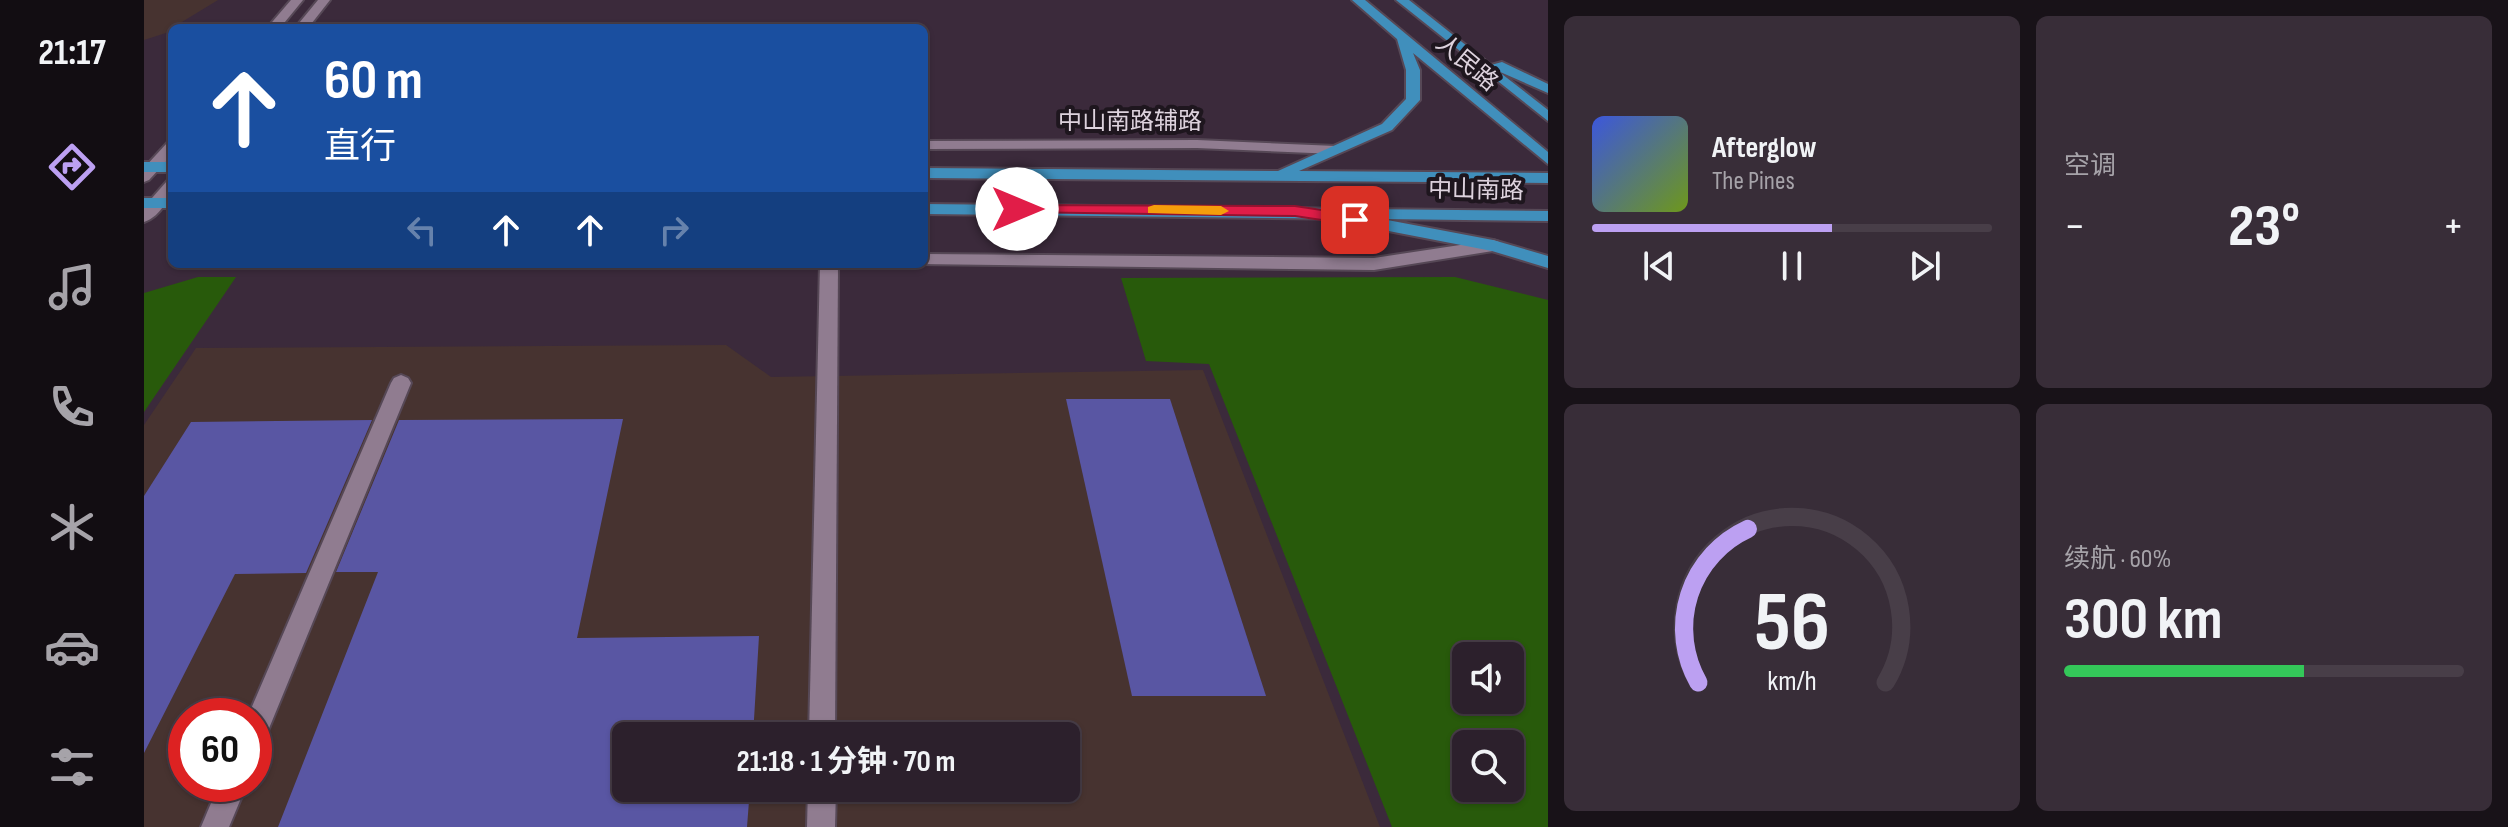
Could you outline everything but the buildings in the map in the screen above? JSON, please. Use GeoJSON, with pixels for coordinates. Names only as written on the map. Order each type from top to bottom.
{"type":"FeatureCollection","features":[{"type":"Feature","properties":{"kind":"main road","name":"人民路"},"geometry":{"type":"LineString","coordinates":[[1358,0],[1548,160]]}},
{"type":"Feature","properties":{"kind":"main road","name":"人民路"},"geometry":{"type":"LineString","coordinates":[[1402,0],[1548,117]]}},
{"type":"Feature","properties":{"kind":"main road"},"geometry":{"type":"LineString","coordinates":[[1446,35],[1506,70],[1548,89]]}},
{"type":"Feature","properties":{"kind":"main road"},"geometry":{"type":"LineString","coordinates":[[1276,176],[1387,127],[1413,100],[1413,70],[1400,36]]}},
{"type":"Feature","properties":{"kind":"main road"},"geometry":{"type":"LineString","coordinates":[[147,170],[168,167]]}},
{"type":"Feature","properties":{"kind":"main road","name":"中山南路"},"geometry":{"type":"LineString","coordinates":[[928,173],[1548,178]]}},
{"type":"Feature","properties":{"kind":"main road","name":"中山南路"},"geometry":{"type":"LineString","coordinates":[[928,209],[1548,216]]}},
{"type":"Feature","properties":{"kind":"main road"},"geometry":{"type":"LineString","coordinates":[[1295,211],[1414,229],[1548,262]]}},
{"type":"Feature","properties":{"kind":"street"},"geometry":{"type":"LineString","coordinates":[[276,24],[297,0]]}},
{"type":"Feature","properties":{"kind":"street"},"geometry":{"type":"LineString","coordinates":[[304,24],[324,0]]}},
{"type":"Feature","properties":{"kind":"street","name":"中山南路辅路"},"geometry":{"type":"LineString","coordinates":[[928,145],[1197,144],[1336,150]]}},
{"type":"Feature","properties":{"kind":"street"},"geometry":{"type":"LineString","coordinates":[[147,170],[168,150]]}},
{"type":"Feature","properties":{"kind":"street"},"geometry":{"type":"LineString","coordinates":[[144,217],[157,203]]}},
{"type":"Feature","properties":{"kind":"street"},"geometry":{"type":"LineString","coordinates":[[928,260],[1374,264],[1493,246]]}},
{"type":"Feature","properties":{"kind":"street"},"geometry":{"type":"LineString","coordinates":[[822,722],[829,268]]}},
{"type":"Feature","properties":{"kind":"street"},"geometry":{"type":"LineString","coordinates":[[269,698],[401,383]]}},
{"type":"Feature","properties":{"kind":"street"},"geometry":{"type":"LineString","coordinates":[[215,827],[225,802]]}},
{"type":"Feature","properties":{"kind":"street"},"geometry":{"type":"LineString","coordinates":[[821,827],[822,802]]}},
{"type":"Feature","properties":{"kind":"shaded area"},"geometry":{"type":"Polygon","coordinates":[[[144,0],[218,0],[179,24],[168,24],[168,32],[144,40],[144,0]]]}},
{"type":"Feature","properties":{"kind":"shaded area"},"geometry":{"type":"Polygon","coordinates":[[[726,345],[771,377],[1203,370],[1380,827],[144,827],[144,425],[196,348],[726,345]]]}},
{"type":"Feature","properties":{"kind":"green space"},"geometry":{"type":"Polygon","coordinates":[[[198,277],[236,277],[144,412],[144,293],[198,277]]]}},
{"type":"Feature","properties":{"kind":"green space"},"geometry":{"type":"Polygon","coordinates":[[[1455,277],[1548,300],[1548,827],[1392,827],[1209,364],[1146,361],[1121,278],[1455,277]]]}},
{"type":"Feature","properties":{"kind":"slow traffic"},"geometry":{"type":"LineString","coordinates":[[1154,210],[1221,211]]}},
{"type":"Feature","properties":{"kind":"route"},"geometry":{"type":"LineString","coordinates":[[1017,209],[1295,211],[1355,220]]}}]}
